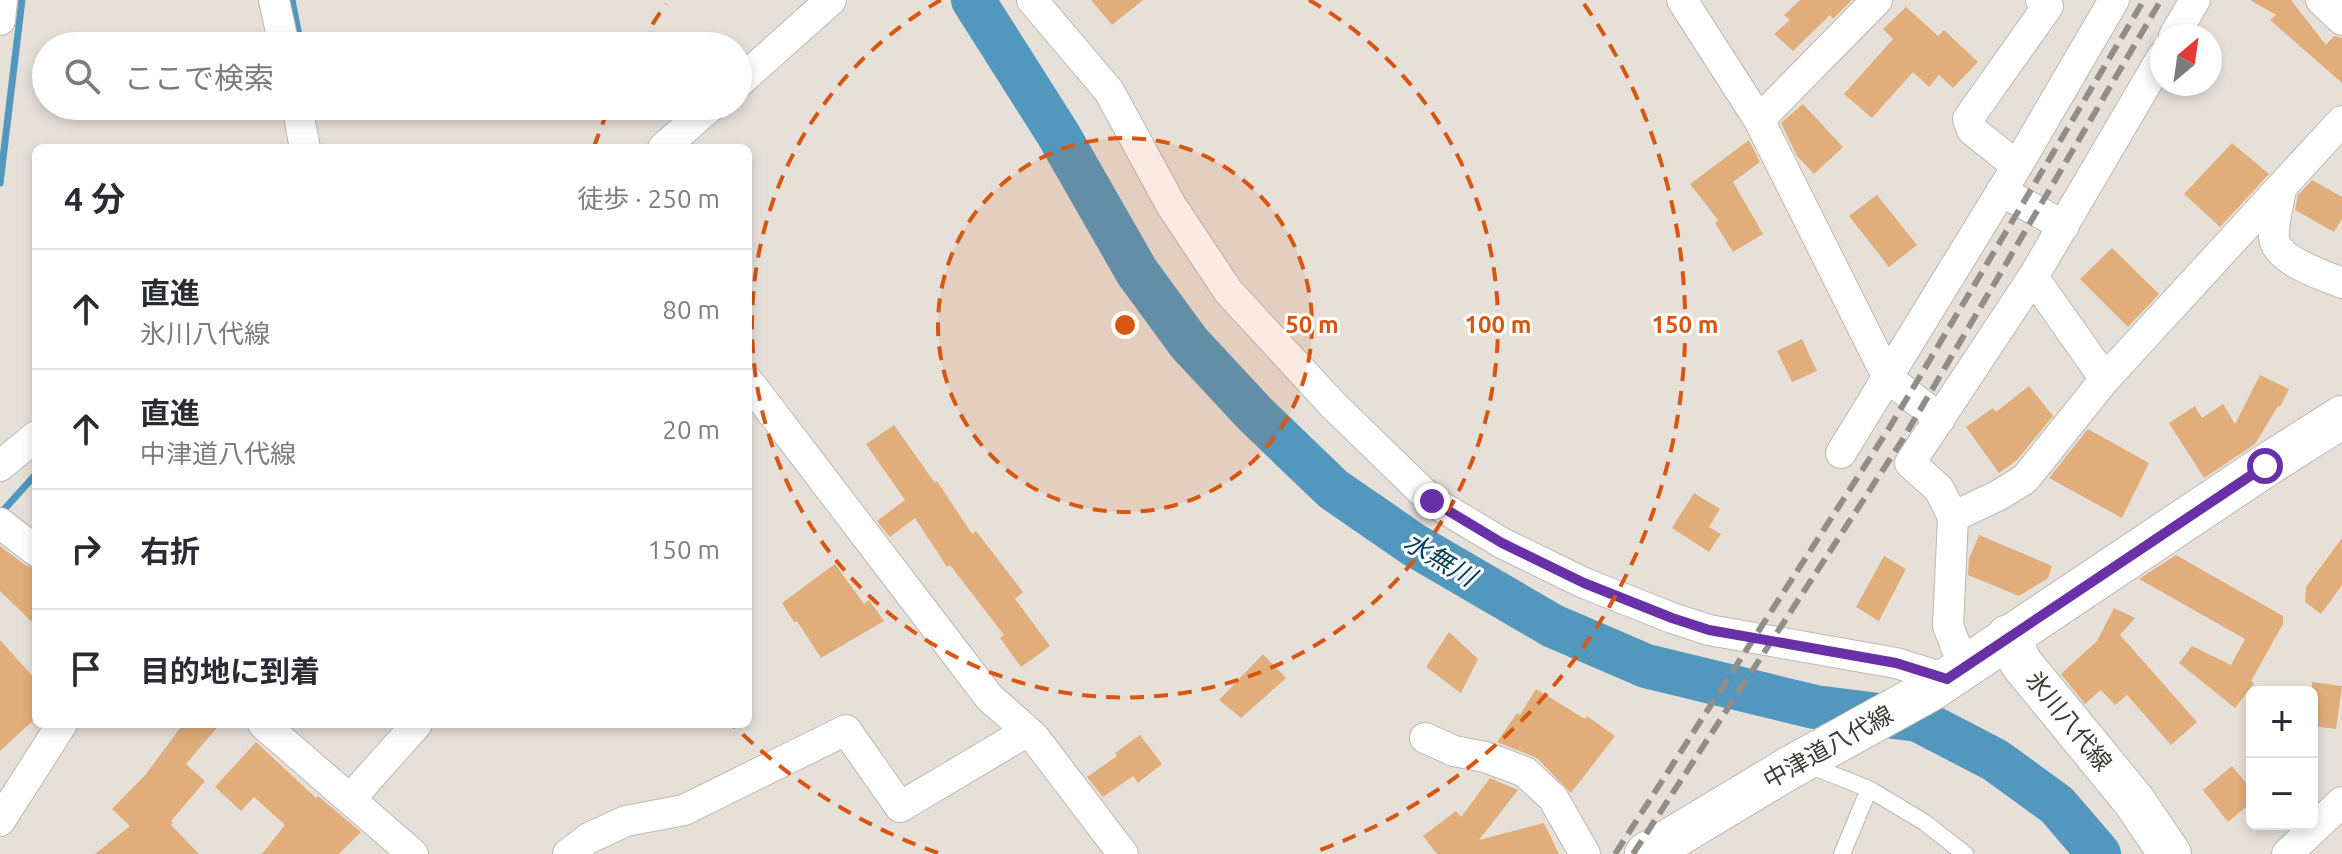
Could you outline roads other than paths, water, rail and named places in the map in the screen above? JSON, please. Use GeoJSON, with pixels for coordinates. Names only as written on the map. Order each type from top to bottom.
{"type":"FeatureCollection","features":[{"type":"Feature","properties":{"kind":"main road"},"geometry":{"type":"LineString","coordinates":[[2008,636],[2342,417]]}},
{"type":"Feature","properties":{"kind":"main road","name":"中津道八代線"},"geometry":{"type":"LineString","coordinates":[[1646,854],[1948,678],[2008,636]]}},
{"type":"Feature","properties":{"kind":"main road","name":"氷川八代線"},"geometry":{"type":"LineString","coordinates":[[2008,636],[2021,663],[2134,801],[2160,840]]}},
{"type":"Feature","properties":{"kind":"street"},"geometry":{"type":"LineString","coordinates":[[0,20],[2,0]]}},
{"type":"Feature","properties":{"kind":"street"},"geometry":{"type":"LineString","coordinates":[[274,0],[281,32]]}},
{"type":"Feature","properties":{"kind":"street"},"geometry":{"type":"LineString","coordinates":[[752,71],[831,0]]}},
{"type":"Feature","properties":{"kind":"street"},"geometry":{"type":"LineString","coordinates":[[1032,0],[1109,91],[1171,205],[1228,291],[1334,406],[1432,501],[1502,543],[1672,618],[1709,630],[1896,663],[1948,678],[1953,517],[1939,489],[1910,463],[2033,277],[2150,78]]}},
{"type":"Feature","properties":{"kind":"street"},"geometry":{"type":"LineString","coordinates":[[1682,0],[1759,120],[1888,378],[1940,419]]}},
{"type":"Feature","properties":{"kind":"street"},"geometry":{"type":"LineString","coordinates":[[1759,120],[1877,0]]}},
{"type":"Feature","properties":{"kind":"street"},"geometry":{"type":"LineString","coordinates":[[2041,0],[2048,6],[1968,119],[1972,130],[2009,178],[2064,226]]}},
{"type":"Feature","properties":{"kind":"street"},"geometry":{"type":"LineString","coordinates":[[1841,453],[2114,0]]}},
{"type":"Feature","properties":{"kind":"street"},"geometry":{"type":"LineString","coordinates":[[2181,24],[2195,0]]}},
{"type":"Feature","properties":{"kind":"street"},"geometry":{"type":"LineString","coordinates":[[2321,0],[2342,20]]}},
{"type":"Feature","properties":{"kind":"street"},"geometry":{"type":"LineString","coordinates":[[300,120],[304,144]]}},
{"type":"Feature","properties":{"kind":"street"},"geometry":{"type":"LineString","coordinates":[[668,144],[695,120]]}},
{"type":"Feature","properties":{"kind":"street"},"geometry":{"type":"LineString","coordinates":[[1953,517],[2025,479],[2105,379],[2342,121]]}},
{"type":"Feature","properties":{"kind":"street"},"geometry":{"type":"LineString","coordinates":[[2282,186],[2274,237],[2277,247],[2286,257],[2342,283]]}},
{"type":"Feature","properties":{"kind":"street"},"geometry":{"type":"LineString","coordinates":[[2033,277],[2105,379]]}},
{"type":"Feature","properties":{"kind":"street"},"geometry":{"type":"LineString","coordinates":[[752,386],[989,697],[1034,737],[1123,854]]}},
{"type":"Feature","properties":{"kind":"street"},"geometry":{"type":"LineString","coordinates":[[0,466],[32,439]]}},
{"type":"Feature","properties":{"kind":"street"},"geometry":{"type":"LineString","coordinates":[[0,821],[59,728]]}},
{"type":"Feature","properties":{"kind":"street"},"geometry":{"type":"LineString","coordinates":[[268,728],[413,854]]}},
{"type":"Feature","properties":{"kind":"street"},"geometry":{"type":"LineString","coordinates":[[351,798],[413,728]]}},
{"type":"Feature","properties":{"kind":"street"},"geometry":{"type":"LineString","coordinates":[[568,854],[589,838],[626,821],[684,810],[846,730],[900,807],[1026,732]]}},
{"type":"Feature","properties":{"kind":"street"},"geometry":{"type":"LineString","coordinates":[[1425,738],[1454,751],[1485,757],[1525,772],[1553,798],[1585,854]]}},
{"type":"Feature","properties":{"kind":"street"},"geometry":{"type":"LineString","coordinates":[[2297,845],[2342,802]]}},
{"type":"Feature","properties":{"kind":"street"},"geometry":{"type":"LineString","coordinates":[[2160,840],[2180,837],[2193,854]]}},
{"type":"Feature","properties":{"kind":"lane"},"geometry":{"type":"LineString","coordinates":[[1817,753],[1924,822],[1965,854]]}},
{"type":"Feature","properties":{"kind":"lane"},"geometry":{"type":"LineString","coordinates":[[1842,854],[1869,789]]}},
{"type":"Feature","properties":{"kind":"waterway"},"geometry":{"type":"LineString","coordinates":[[0,183],[22,0]]}},
{"type":"Feature","properties":{"kind":"waterway"},"geometry":{"type":"LineString","coordinates":[[292,0],[298,32]]}},
{"type":"Feature","properties":{"kind":"waterway","name":"水無川"},"geometry":{"type":"LineString","coordinates":[[973,0],[1058,134],[1137,272],[1189,343],[1255,414],[1333,489],[1414,545],[1553,626],[1646,666],[1815,707],[1918,720],[1995,760],[2057,805],[2099,854]]}},
{"type":"Feature","properties":{"kind":"waterway"},"geometry":{"type":"LineString","coordinates":[[0,514],[32,478]]}},
{"type":"Feature","properties":{"kind":"railway"},"geometry":{"type":"LineString","coordinates":[[1615,854],[1888,430],[2144,0]]}},
{"type":"Feature","properties":{"kind":"railway"},"geometry":{"type":"LineString","coordinates":[[1633,854],[1903,439],[2161,0]]}}]}
